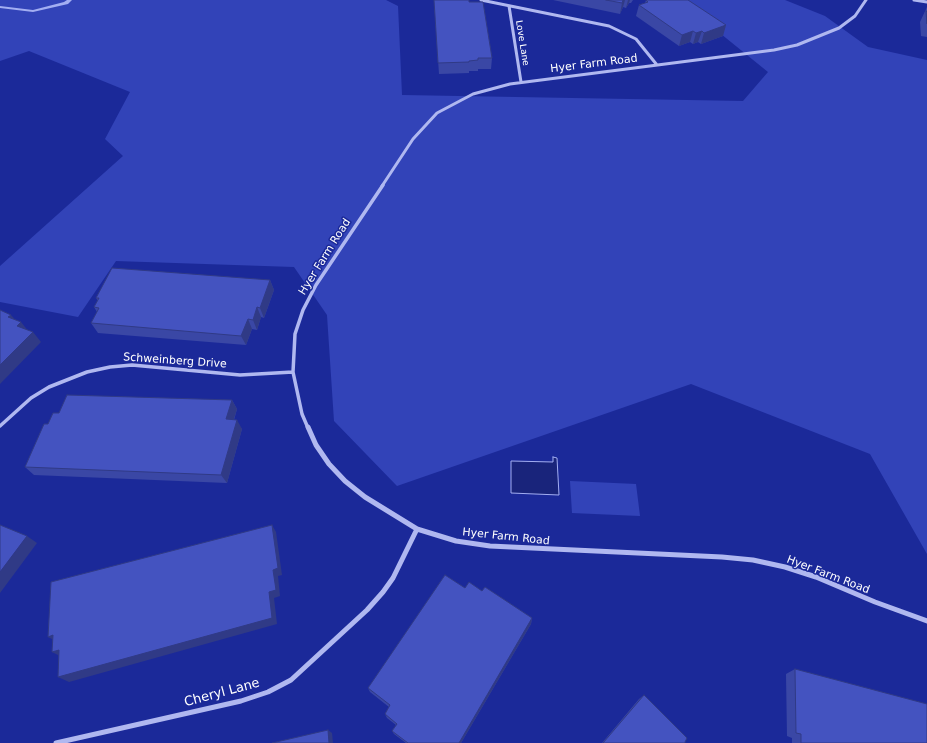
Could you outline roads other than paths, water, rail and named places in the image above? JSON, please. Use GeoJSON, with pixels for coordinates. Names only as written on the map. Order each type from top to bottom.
{"type":"FeatureCollection","features":[{"type":"Feature","properties":{"kind":"street"},"geometry":{"type":"LineString","coordinates":[[481,0],[609,26],[636,39],[657,65]]}},
{"type":"Feature","properties":{"kind":"street","name":"Hyer Farm Road"},"geometry":{"type":"LineString","coordinates":[[866,0],[861,10],[851,19],[830,33],[815,39],[774,50],[521,82],[486,90],[460,100],[437,113],[420,129],[316,285],[303,310],[295,334],[293,372],[302,414],[308,430],[329,464],[345,481],[365,497],[417,529],[456,541],[490,546],[722,557],[753,560],[785,567],[816,577],[874,602],[927,621]]}},
{"type":"Feature","properties":{"kind":"street"},"geometry":{"type":"LineString","coordinates":[[914,0],[927,2]]}},
{"type":"Feature","properties":{"kind":"street","name":"Love Lane"},"geometry":{"type":"LineString","coordinates":[[509,6],[521,82]]}},
{"type":"Feature","properties":{"kind":"street","name":"Schweinberg Drive"},"geometry":{"type":"LineString","coordinates":[[0,426],[31,398],[49,387],[80,374],[110,367],[132,366],[240,375],[293,372]]}},
{"type":"Feature","properties":{"kind":"street","name":"Cheryl Lane"},"geometry":{"type":"LineString","coordinates":[[56,743],[240,701],[268,692],[291,680],[356,620],[383,592],[393,578],[417,529]]}},
{"type":"Feature","properties":{"kind":"waterway"},"geometry":{"type":"LineString","coordinates":[[0,7],[33,11],[66,3],[70,0]]}}]}
